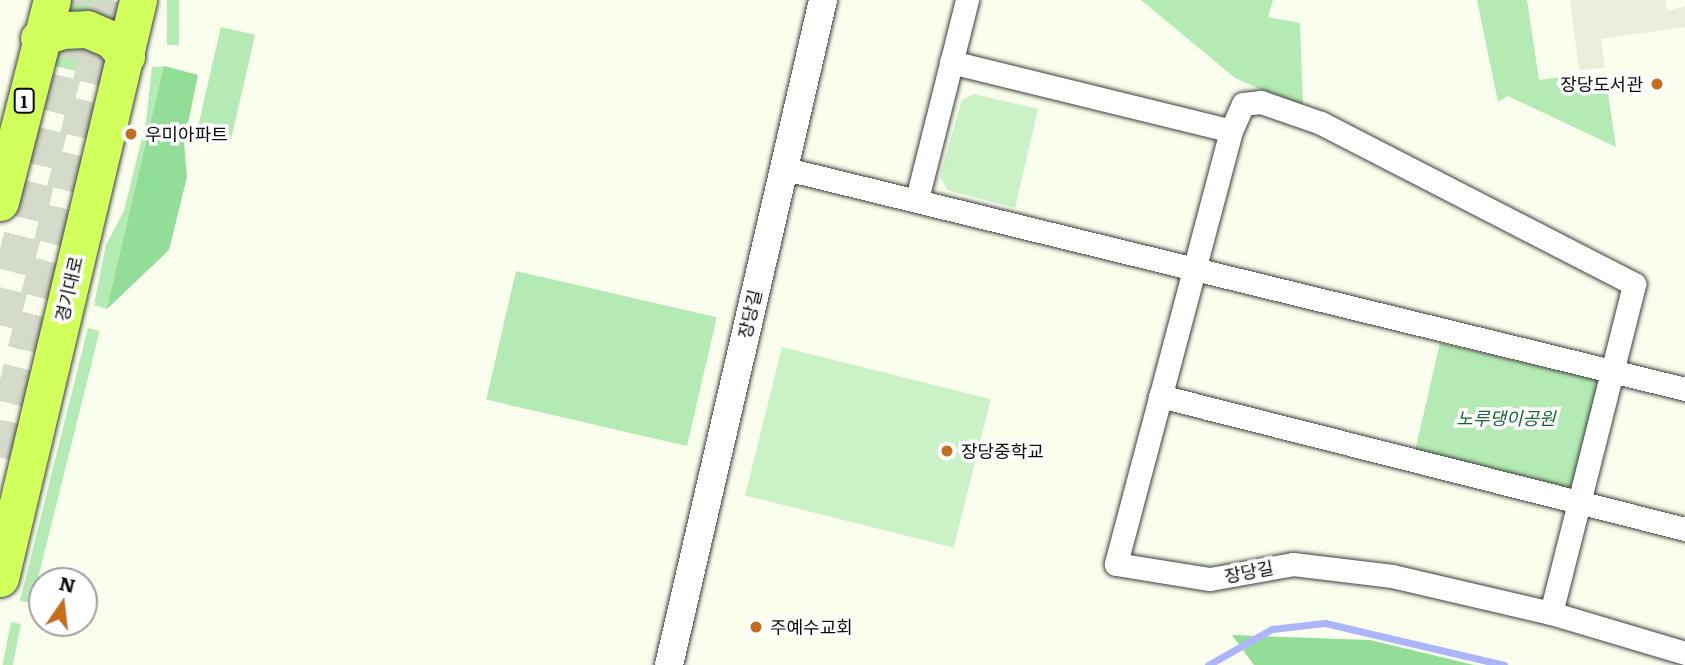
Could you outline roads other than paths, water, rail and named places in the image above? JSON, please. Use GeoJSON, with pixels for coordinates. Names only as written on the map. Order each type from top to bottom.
{"type":"FeatureCollection","features":[{"type":"Feature","properties":{"kind":"main road","name":"1"},"geometry":{"type":"LineString","coordinates":[[0,202],[39,38],[52,0]]}},
{"type":"Feature","properties":{"kind":"main road","name":"경기대로"},"geometry":{"type":"LineString","coordinates":[[0,578],[138,0]]}},
{"type":"Feature","properties":{"kind":"main road"},"geometry":{"type":"LineString","coordinates":[[39,38],[62,30],[87,29],[111,39],[125,56]]}},
{"type":"Feature","properties":{"kind":"street","name":"장당길"},"geometry":{"type":"LineString","coordinates":[[669,665],[823,0]]}},
{"type":"Feature","properties":{"kind":"street"},"geometry":{"type":"LineString","coordinates":[[917,199],[967,0]]}},
{"type":"Feature","properties":{"kind":"street"},"geometry":{"type":"LineString","coordinates":[[951,62],[1231,131]]}},
{"type":"Feature","properties":{"kind":"street","name":"장당길"},"geometry":{"type":"LineString","coordinates":[[1551,613],[1615,370],[1634,284],[1321,123],[1261,102],[1243,103],[1231,131],[1116,565],[1210,579],[1293,564],[1392,576],[1551,613],[1685,653]]}},
{"type":"Feature","properties":{"kind":"street"},"geometry":{"type":"LineString","coordinates":[[786,169],[1195,266],[1685,389]]}},
{"type":"Feature","properties":{"kind":"street"},"geometry":{"type":"LineString","coordinates":[[1160,396],[1685,529]]}},
{"type":"Feature","properties":{"kind":"waterway"},"geometry":{"type":"LineString","coordinates":[[1208,665],[1272,629],[1325,623],[1504,665]]}},
{"type":"Feature","properties":{"kind":"tunnel"},"geometry":{"type":"LineString","coordinates":[[0,325],[81,0]]}},
{"type":"Feature","properties":{"kind":"tunnel"},"geometry":{"type":"LineString","coordinates":[[0,457],[111,0]]}},
{"type":"Feature","properties":{"kind":"place","name":"장당도서관"},"geometry":{"type":"Point","coordinates":[1657,84]}},
{"type":"Feature","properties":{"kind":"place","name":"우미아파트"},"geometry":{"type":"Point","coordinates":[131,134]}},
{"type":"Feature","properties":{"kind":"place","name":"장당중학교"},"geometry":{"type":"Point","coordinates":[947,451]}},
{"type":"Feature","properties":{"kind":"place","name":"주예수교회"},"geometry":{"type":"Point","coordinates":[756,627]}},
{"type":"Feature","properties":{"kind":"park label","name":"노루댕이공원"},"geometry":{"type":"Point","coordinates":[1506,418]}}]}
